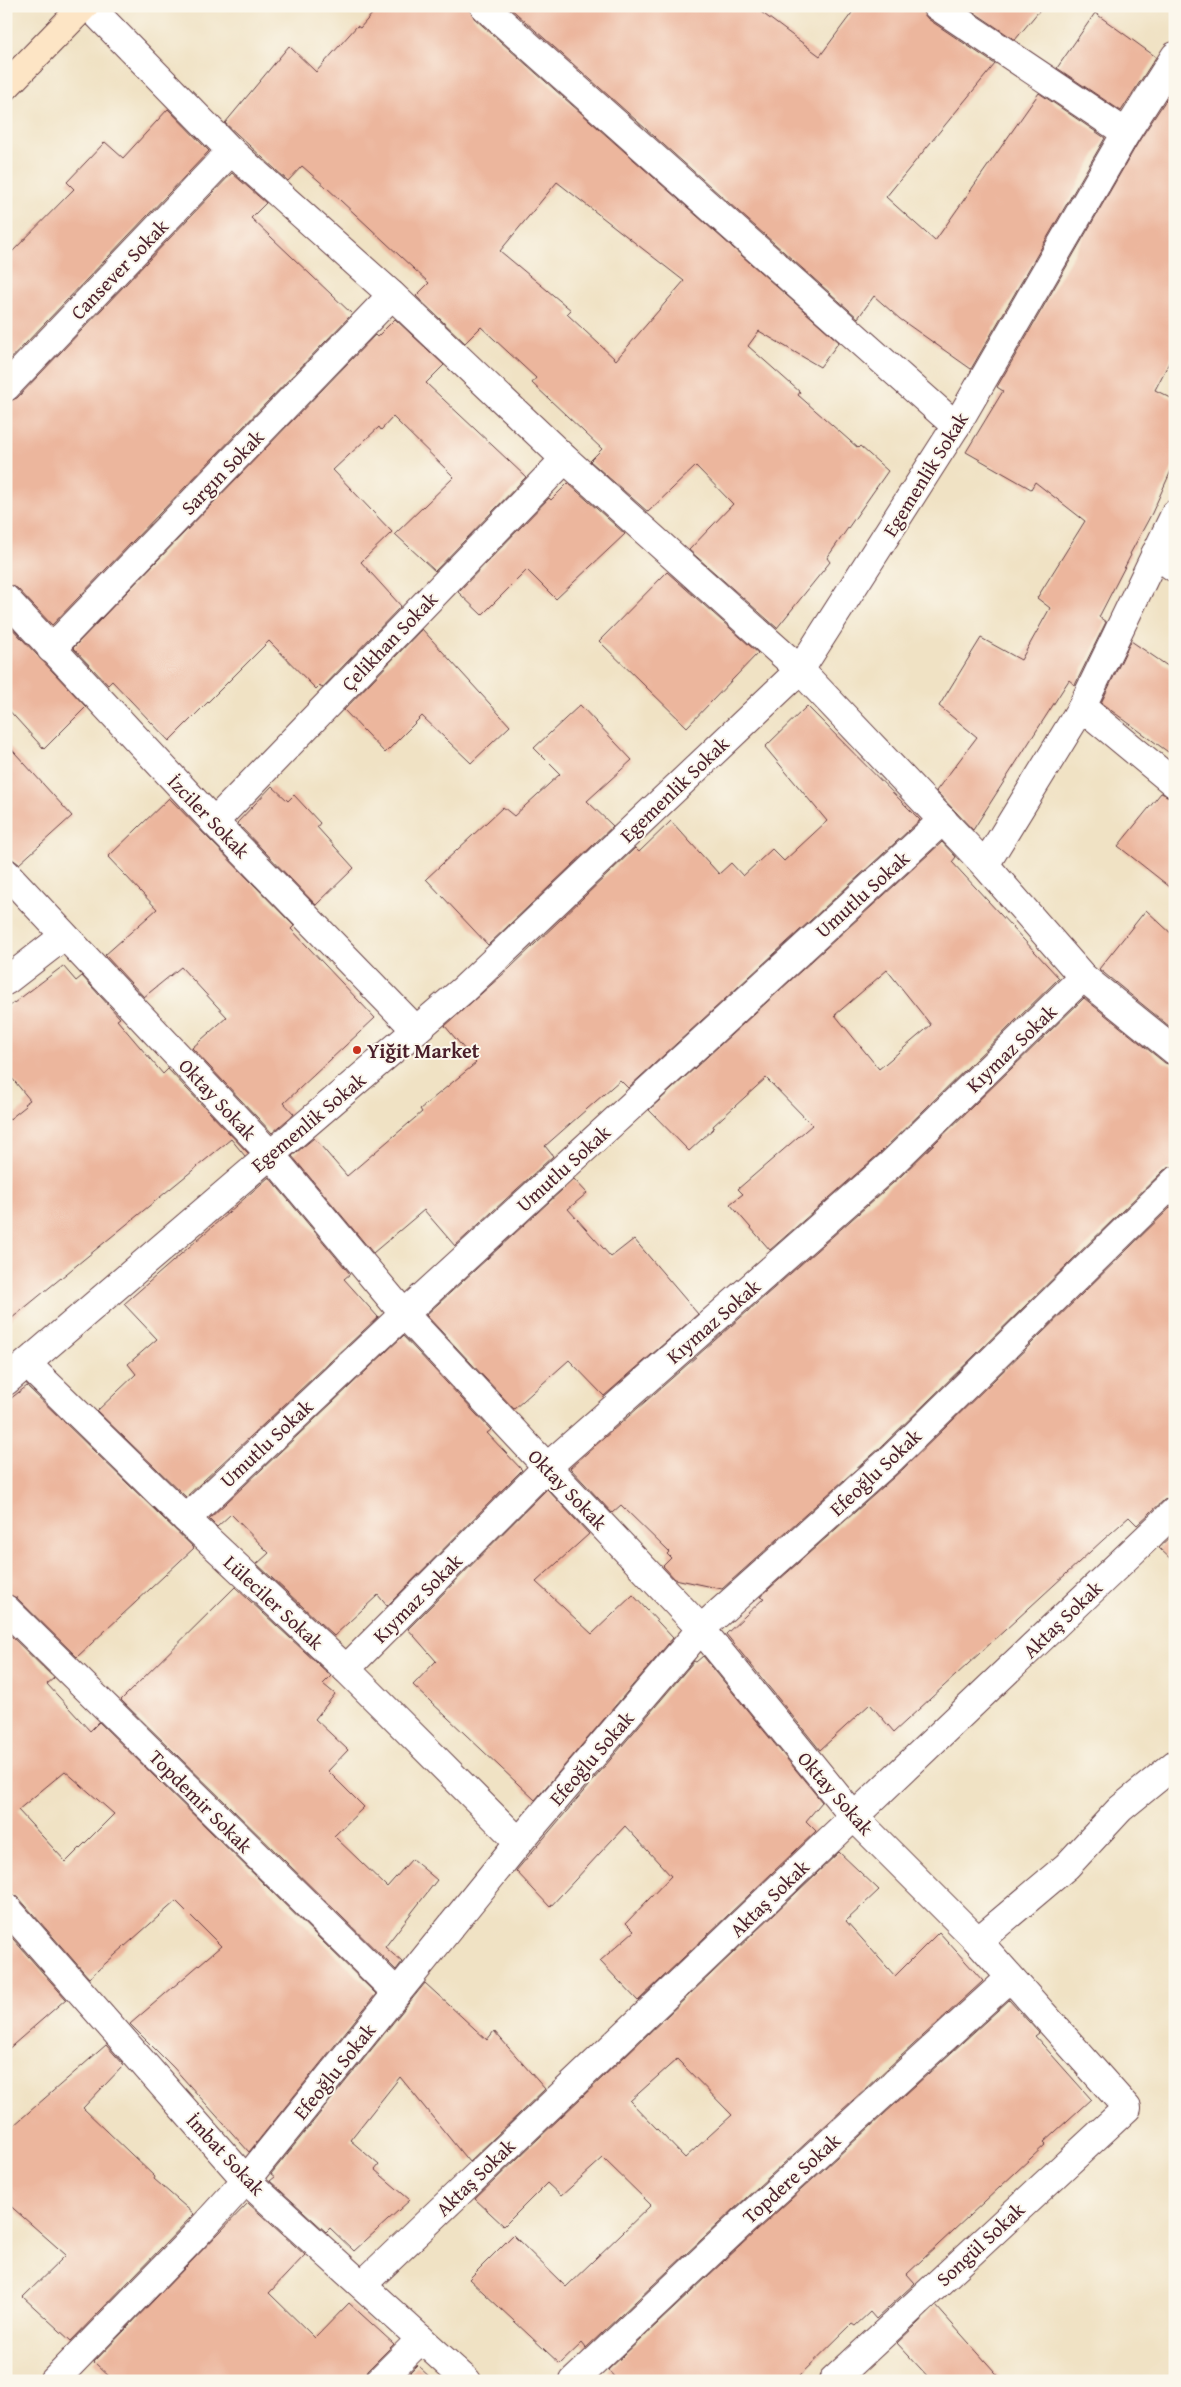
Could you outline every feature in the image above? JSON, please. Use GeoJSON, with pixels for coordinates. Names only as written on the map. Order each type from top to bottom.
{"type":"FeatureCollection","features":[{"type":"Feature","properties":{"kind":"street"},"geometry":{"type":"LineString","coordinates":[[6,86],[84,6]]}},
{"type":"Feature","properties":{"kind":"street"},"geometry":{"type":"LineString","coordinates":[[90,6],[231,151],[392,294],[565,459],[800,670],[985,865],[1084,978],[1175,1051]]}},
{"type":"Feature","properties":{"kind":"street"},"geometry":{"type":"LineString","coordinates":[[484,6],[956,426]]}},
{"type":"Feature","properties":{"kind":"street"},"geometry":{"type":"LineString","coordinates":[[937,6],[1126,133]]}},
{"type":"Feature","properties":{"kind":"street","name":"Egemenlik Sokak"},"geometry":{"type":"LineString","coordinates":[[16,1372],[463,990],[800,670],[956,426],[1126,133],[1175,56]]}},
{"type":"Feature","properties":{"kind":"street","name":"Cansever Sokak"},"geometry":{"type":"LineString","coordinates":[[6,386],[231,151]]}},
{"type":"Feature","properties":{"kind":"street","name":"Sargın Sokak"},"geometry":{"type":"LineString","coordinates":[[51,650],[392,294]]}},
{"type":"Feature","properties":{"kind":"street","name":"Çelikhan Sokak"},"geometry":{"type":"LineString","coordinates":[[214,822],[565,459]]}},
{"type":"Feature","properties":{"kind":"street"},"geometry":{"type":"LineString","coordinates":[[985,865],[1082,707],[1165,561],[1175,514]]}},
{"type":"Feature","properties":{"kind":"street","name":"İzciler Sokak"},"geometry":{"type":"LineString","coordinates":[[6,599],[51,650],[214,822],[416,1030]]}},
{"type":"Feature","properties":{"kind":"street"},"geometry":{"type":"LineString","coordinates":[[1082,707],[1175,784]]}},
{"type":"Feature","properties":{"kind":"street","name":"Umutlu Sokak"},"geometry":{"type":"LineString","coordinates":[[186,1519],[404,1314],[943,820]]}},
{"type":"Feature","properties":{"kind":"street","name":"Oktay Sokak"},"geometry":{"type":"LineString","coordinates":[[6,873],[270,1154],[404,1314],[546,1468],[701,1629],[854,1817],[978,1941],[1127,2108]]}},
{"type":"Feature","properties":{"kind":"street"},"geometry":{"type":"LineString","coordinates":[[6,981],[64,936]]}},
{"type":"Feature","properties":{"kind":"street","name":"Kıymaz Sokak"},"geometry":{"type":"LineString","coordinates":[[346,1669],[546,1468],[891,1164],[1084,978]]}},
{"type":"Feature","properties":{"kind":"street","name":"Efeoğlu Sokak"},"geometry":{"type":"LineString","coordinates":[[54,2381],[194,2237],[246,2180],[519,1842],[701,1629],[892,1458],[1175,1181]]}},
{"type":"Feature","properties":{"kind":"street","name":"Lüleciler Sokak"},"geometry":{"type":"LineString","coordinates":[[16,1372],[186,1519],[346,1669],[519,1842]]}},
{"type":"Feature","properties":{"kind":"street","name":"Aktaş Sokak"},"geometry":{"type":"LineString","coordinates":[[362,2285],[1175,1511]]}},
{"type":"Feature","properties":{"kind":"street","name":"Topdemir Sokak"},"geometry":{"type":"LineString","coordinates":[[6,1609],[397,1994]]}},
{"type":"Feature","properties":{"kind":"street"},"geometry":{"type":"LineString","coordinates":[[978,1941],[1067,1866],[1120,1809],[1175,1764]]}},
{"type":"Feature","properties":{"kind":"street","name":"İmbat Sokak"},"geometry":{"type":"LineString","coordinates":[[6,1907],[246,2180],[467,2381]]}},
{"type":"Feature","properties":{"kind":"street","name":"Topdere Sokak"},"geometry":{"type":"LineString","coordinates":[[574,2381],[745,2220],[1010,1978]]}},
{"type":"Feature","properties":{"kind":"street","name":"Songül Sokak"},"geometry":{"type":"LineString","coordinates":[[833,2381],[1127,2108]]}},
{"type":"Feature","properties":{"kind":"street"},"geometry":{"type":"LineString","coordinates":[[380,2381],[421,2339]]}},
{"type":"Feature","properties":{"kind":"building"},"geometry":{"type":"Polygon","coordinates":[[[379,6],[469,6],[474,18],[839,342],[820,367],[759,331],[748,346],[800,392],[798,395],[858,448],[860,446],[888,471],[827,558],[830,562],[777,628],[689,550],[733,504],[696,466],[648,512],[590,461],[602,449],[532,383],[536,378],[481,327],[465,343],[416,296],[429,283],[326,187],[302,166],[288,181],[225,123],[289,46],[316,72],[357,26],[360,28],[379,6]],[[557,182],[500,251],[571,310],[567,314],[616,360],[684,281],[557,182]]]}},
{"type":"Feature","properties":{"kind":"building"},"geometry":{"type":"Polygon","coordinates":[[[508,6],[753,6],[820,56],[857,6],[922,6],[923,13],[928,19],[995,64],[886,197],[935,241],[1039,93],[1105,138],[971,369],[900,319],[874,296],[858,318],[508,6]]]}},
{"type":"Feature","properties":{"kind":"building"},"geometry":{"type":"Polygon","coordinates":[[[965,6],[1043,6],[1015,40],[965,6]]]}},
{"type":"Feature","properties":{"kind":"building"},"geometry":{"type":"Polygon","coordinates":[[[1095,13],[1156,57],[1121,111],[1057,68],[1095,13]]]}},
{"type":"Feature","properties":{"kind":"building"},"geometry":{"type":"Polygon","coordinates":[[[1175,86],[1175,351],[1155,390],[1175,400],[1175,462],[1152,513],[1099,617],[1106,622],[1075,685],[1069,680],[973,830],[936,791],[977,737],[939,706],[981,638],[1021,660],[1050,608],[1037,598],[1085,521],[1035,482],[1031,489],[966,452],[1003,391],[997,387],[1139,141],[1175,86]]]}},
{"type":"Feature","properties":{"kind":"building"},"geometry":{"type":"Polygon","coordinates":[[[168,109],[209,151],[6,364],[6,258],[74,189],[67,182],[105,142],[123,158],[168,109]]]}},
{"type":"Feature","properties":{"kind":"building"},"geometry":{"type":"Polygon","coordinates":[[[232,173],[266,203],[251,218],[352,314],[52,625],[17,588],[6,584],[6,402],[17,398],[232,173]]]}},
{"type":"Feature","properties":{"kind":"building"},"geometry":{"type":"Polygon","coordinates":[[[395,319],[444,365],[426,383],[526,477],[435,571],[395,534],[454,477],[393,417],[381,430],[379,427],[333,470],[392,532],[361,562],[401,606],[322,688],[320,685],[316,689],[269,641],[169,741],[112,681],[108,685],[73,648],[375,335],[377,337],[395,319]]]}},
{"type":"Feature","properties":{"kind":"building"},"geometry":{"type":"Polygon","coordinates":[[[568,483],[625,534],[556,599],[527,570],[482,615],[458,592],[549,498],[551,500],[568,483]]]}},
{"type":"Feature","properties":{"kind":"building"},"geometry":{"type":"Polygon","coordinates":[[[667,572],[758,653],[687,727],[599,641],[667,572]]]}},
{"type":"Feature","properties":{"kind":"building"},"geometry":{"type":"Polygon","coordinates":[[[6,622],[86,707],[44,749],[6,707],[6,622]]]}},
{"type":"Feature","properties":{"kind":"building"},"geometry":{"type":"Polygon","coordinates":[[[422,629],[510,726],[471,763],[422,716],[385,753],[344,710],[422,629]]]}},
{"type":"Feature","properties":{"kind":"building"},"geometry":{"type":"Polygon","coordinates":[[[1131,641],[1175,671],[1175,757],[1101,703],[1131,641]]]}},
{"type":"Feature","properties":{"kind":"building"},"geometry":{"type":"Polygon","coordinates":[[[580,705],[632,760],[587,801],[613,826],[488,945],[426,879],[503,807],[514,816],[560,774],[534,748],[580,705]]]}},
{"type":"Feature","properties":{"kind":"building"},"geometry":{"type":"Polygon","coordinates":[[[807,706],[920,820],[628,1088],[620,1080],[545,1146],[553,1156],[455,1246],[424,1210],[373,1253],[292,1156],[314,1138],[347,1176],[422,1112],[420,1109],[476,1063],[445,1026],[510,968],[635,848],[639,852],[671,821],[719,874],[731,863],[743,876],[772,849],[784,861],[827,821],[765,747],[807,706]]]}},
{"type":"Feature","properties":{"kind":"building"},"geometry":{"type":"Polygon","coordinates":[[[6,743],[72,816],[19,864],[11,858],[6,858],[6,743]]]}},
{"type":"Feature","properties":{"kind":"building"},"geometry":{"type":"Polygon","coordinates":[[[272,786],[288,801],[294,795],[320,823],[317,827],[354,868],[316,905],[237,823],[272,786]]]}},
{"type":"Feature","properties":{"kind":"building"},"geometry":{"type":"Polygon","coordinates":[[[1161,793],[1175,799],[1175,891],[1118,846],[1161,793]]]}},
{"type":"Feature","properties":{"kind":"building"},"geometry":{"type":"Polygon","coordinates":[[[169,798],[294,926],[291,929],[375,1018],[284,1103],[294,1114],[272,1133],[192,1048],[227,1017],[181,967],[144,997],[105,955],[157,909],[108,857],[169,798]]]}},
{"type":"Feature","properties":{"kind":"building"},"geometry":{"type":"Polygon","coordinates":[[[942,842],[956,857],[952,862],[1059,978],[880,1153],[770,1250],[730,1204],[743,1194],[738,1189],[812,1125],[766,1078],[713,1126],[714,1128],[689,1151],[649,1110],[942,842]],[[887,970],[835,1015],[879,1069],[931,1025],[887,970]]]}},
{"type":"Feature","properties":{"kind":"building"},"geometry":{"type":"Polygon","coordinates":[[[1146,910],[1175,937],[1175,1031],[1099,969],[1146,910]]]}},
{"type":"Feature","properties":{"kind":"building"},"geometry":{"type":"Polygon","coordinates":[[[63,966],[76,981],[82,976],[120,1018],[117,1020],[163,1074],[168,1069],[248,1153],[245,1156],[231,1139],[6,1323],[6,1122],[26,1106],[24,1104],[30,1100],[6,1071],[6,1009],[63,966]]]}},
{"type":"Feature","properties":{"kind":"building"},"geometry":{"type":"Polygon","coordinates":[[[1084,998],[1165,1063],[1175,1066],[1175,1166],[1164,1170],[881,1447],[722,1589],[675,1579],[663,1566],[671,1558],[667,1554],[669,1552],[621,1505],[612,1513],[570,1468],[901,1176],[1084,998]]]}},
{"type":"Feature","properties":{"kind":"building"},"geometry":{"type":"Polygon","coordinates":[[[269,1177],[350,1274],[344,1279],[378,1317],[186,1497],[97,1411],[136,1374],[128,1364],[157,1339],[124,1304],[269,1177]]]}},
{"type":"Feature","properties":{"kind":"building"},"geometry":{"type":"Polygon","coordinates":[[[574,1179],[587,1193],[568,1209],[611,1257],[634,1239],[698,1314],[604,1396],[569,1360],[514,1409],[426,1315],[574,1179]]]}},
{"type":"Feature","properties":{"kind":"building"},"geometry":{"type":"Polygon","coordinates":[[[1175,1203],[1175,1496],[1164,1500],[1137,1525],[1129,1517],[894,1732],[870,1704],[820,1750],[726,1634],[764,1598],[760,1597],[903,1469],[1175,1203]]]}},
{"type":"Feature","properties":{"kind":"building"},"geometry":{"type":"Polygon","coordinates":[[[403,1336],[491,1430],[487,1433],[522,1470],[387,1606],[378,1595],[334,1636],[257,1564],[269,1553],[231,1514],[217,1527],[209,1519],[403,1336]]]}},
{"type":"Feature","properties":{"kind":"building"},"geometry":{"type":"Polygon","coordinates":[[[27,1386],[194,1548],[77,1657],[17,1598],[6,1594],[6,1402],[27,1386]]]}},
{"type":"Feature","properties":{"kind":"building"},"geometry":{"type":"Polygon","coordinates":[[[547,1489],[589,1534],[536,1582],[592,1634],[633,1595],[673,1638],[535,1800],[413,1685],[436,1661],[408,1629],[547,1489]]]}},
{"type":"Feature","properties":{"kind":"building"},"geometry":{"type":"Polygon","coordinates":[[[1175,1533],[1175,1563],[1159,1548],[1175,1533]]]}},
{"type":"Feature","properties":{"kind":"building"},"geometry":{"type":"Polygon","coordinates":[[[235,1587],[331,1676],[323,1684],[335,1694],[315,1719],[348,1750],[328,1771],[364,1807],[334,1836],[387,1887],[412,1859],[437,1880],[385,1947],[402,1962],[396,1970],[121,1700],[235,1587]]]}},
{"type":"Feature","properties":{"kind":"building"},"geometry":{"type":"Polygon","coordinates":[[[6,1631],[54,1678],[47,1684],[90,1731],[99,1722],[376,1994],[249,2152],[173,2067],[130,2024],[221,1946],[176,1901],[89,1978],[18,1897],[6,1892],[6,1631]],[[65,1771],[18,1810],[66,1862],[114,1814],[65,1771]]]}},
{"type":"Feature","properties":{"kind":"building"},"geometry":{"type":"Polygon","coordinates":[[[703,1656],[822,1802],[806,1821],[816,1831],[638,2001],[600,1961],[634,1931],[626,1923],[671,1876],[625,1826],[550,1907],[516,1871],[694,1661],[696,1662],[703,1656]]]}},
{"type":"Feature","properties":{"kind":"building"},"geometry":{"type":"Polygon","coordinates":[[[839,1852],[879,1890],[846,1921],[895,1976],[939,1932],[983,1981],[734,2209],[586,2348],[582,2343],[560,2364],[469,2279],[513,2235],[566,2287],[651,2205],[603,2158],[561,2196],[547,2183],[504,2226],[475,2199],[839,1852]],[[677,2059],[630,2101],[685,2158],[732,2115],[677,2059]]]}},
{"type":"Feature","properties":{"kind":"building"},"geometry":{"type":"Polygon","coordinates":[[[6,1931],[66,1999],[6,2051],[6,1931]]]}},
{"type":"Feature","properties":{"kind":"building"},"geometry":{"type":"Polygon","coordinates":[[[425,1983],[487,2040],[494,2031],[545,2089],[469,2162],[400,2077],[350,2140],[379,2165],[375,2170],[410,2200],[354,2251],[330,2228],[326,2232],[270,2181],[275,2177],[271,2174],[425,1983]]]}},
{"type":"Feature","properties":{"kind":"building"},"geometry":{"type":"Polygon","coordinates":[[[1009,2000],[1039,2033],[1035,2036],[1091,2099],[1044,2142],[1046,2144],[907,2274],[915,2283],[876,2319],[870,2312],[855,2326],[852,2324],[794,2381],[618,2381],[608,2370],[756,2231],[1009,2000]]]}},
{"type":"Feature","properties":{"kind":"building"},"geometry":{"type":"Polygon","coordinates":[[[106,2045],[124,2065],[83,2108],[155,2177],[154,2179],[194,2214],[71,2341],[23,2297],[66,2255],[6,2202],[6,2132],[106,2045]]]}},
{"type":"Feature","properties":{"kind":"building"},"geometry":{"type":"Polygon","coordinates":[[[248,2203],[305,2255],[269,2293],[315,2338],[349,2303],[394,2344],[368,2370],[364,2381],[114,2381],[94,2362],[248,2203]]]}},
{"type":"Feature","properties":{"kind":"building"},"geometry":{"type":"Polygon","coordinates":[[[936,2306],[1003,2381],[932,2381],[897,2343],[936,2306]]]}},
{"type":"Feature","properties":{"kind":"building"},"geometry":{"type":"Polygon","coordinates":[[[417,2365],[434,2381],[401,2381],[417,2365]]]}},
{"type":"Feature","properties":{"kind":"place","name":"Yiğit Market"},"geometry":{"type":"Point","coordinates":[357,1050]}}]}
